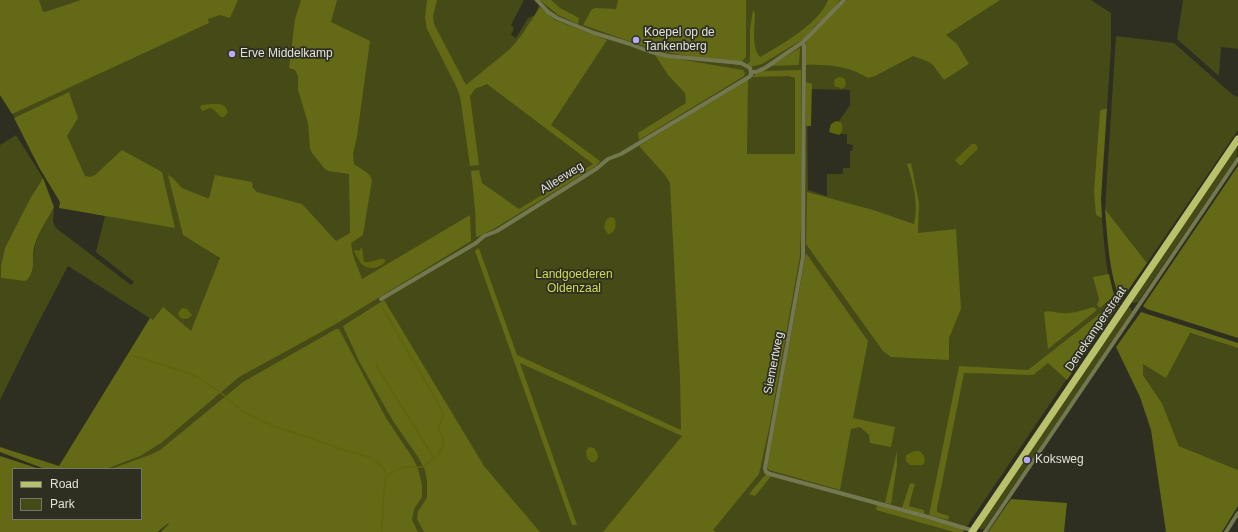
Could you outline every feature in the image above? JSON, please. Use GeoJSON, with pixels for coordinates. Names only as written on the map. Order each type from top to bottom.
{"type":"FeatureCollection","features":[{"type":"Feature","properties":{"kind":"main road","name":"Denekamperstraat"},"geometry":{"type":"LineString","coordinates":[[974,532],[1238,139]]}},
{"type":"Feature","properties":{"kind":"street"},"geometry":{"type":"LineString","coordinates":[[537,0],[553,16],[594,33],[651,52],[668,56],[741,63],[750,68],[751,72],[756,72],[765,68],[803,42],[844,0]]}},
{"type":"Feature","properties":{"kind":"street","name":"Siemertweg"},"geometry":{"type":"LineString","coordinates":[[803,42],[803,257],[765,468],[766,472],[974,532]]}},
{"type":"Feature","properties":{"kind":"street","name":"Alleeweg"},"geometry":{"type":"LineString","coordinates":[[381,299],[476,243],[484,236],[497,231],[596,169],[608,159],[621,154],[749,77],[751,72]]}},
{"type":"Feature","properties":{"kind":"street","name":"Denekamperstraat"},"geometry":{"type":"LineString","coordinates":[[985,532],[1238,159]]}},
{"type":"Feature","properties":{"kind":"street"},"geometry":{"type":"LineString","coordinates":[[1226,532],[1238,513]]}},
{"type":"Feature","properties":{"kind":"green space","name":"Landgoederen Oldenzaal"},"geometry":{"type":"Polygon","coordinates":[[[0,0],[524,0],[511,25],[514,28],[511,35],[516,38],[528,18],[535,15],[539,5],[533,0],[1091,0],[1111,13],[1111,48],[1107,108],[1104,109],[1100,217],[1102,218],[1108,275],[1111,286],[1119,302],[963,532],[160,532],[173,516],[142,470],[142,468],[59,468],[151,319],[68,266],[0,400],[0,145],[16,135],[43,178],[31,197],[1,278],[24,281],[32,272],[35,245],[38,236],[54,207],[53,222],[56,228],[131,285],[134,282],[96,252],[105,216],[69,209],[32,154],[15,118],[0,95],[0,0]],[[807,89],[808,190],[827,196],[827,174],[843,174],[843,168],[850,168],[850,151],[852,151],[853,145],[847,144],[847,134],[841,134],[841,122],[839,121],[850,105],[850,90],[807,89]],[[218,256],[220,260],[205,297],[228,257],[218,256]],[[914,451],[906,455],[923,465],[925,462],[914,451]],[[910,483],[903,507],[924,510],[909,506],[915,485],[910,483]]]}},
{"type":"Feature","properties":{"kind":"green space"},"geometry":{"type":"Polygon","coordinates":[[[1183,0],[1238,0],[1238,49],[1221,47],[1219,76],[1177,39],[1183,0]]]}},
{"type":"Feature","properties":{"kind":"green space"},"geometry":{"type":"Polygon","coordinates":[[[1116,36],[1174,43],[1233,95],[1238,97],[1238,130],[1147,263],[1105,209],[1116,36]]]}},
{"type":"Feature","properties":{"kind":"green space"},"geometry":{"type":"Polygon","coordinates":[[[1238,142],[1237,157],[1138,302],[1133,303],[1132,302],[1238,142]]]}},
{"type":"Feature","properties":{"kind":"green space"},"geometry":{"type":"Polygon","coordinates":[[[1129,307],[1131,308],[1132,312],[1125,325],[984,529],[980,529],[979,527],[1129,307]]]}},
{"type":"Feature","properties":{"kind":"green space"},"geometry":{"type":"Polygon","coordinates":[[[1189,333],[1238,348],[1238,470],[1179,446],[1162,403],[1143,375],[1143,363],[1166,377],[1189,333]]]}},
{"type":"Feature","properties":{"kind":"shaded area"},"geometry":{"type":"Polygon","coordinates":[[[0,0],[39,0],[43,12],[45,12],[81,0],[238,0],[230,18],[220,15],[208,19],[209,23],[12,114],[0,95],[0,0]]]}},
{"type":"Feature","properties":{"kind":"shaded area"},"geometry":{"type":"Polygon","coordinates":[[[301,0],[337,0],[331,22],[370,41],[357,136],[353,154],[354,164],[369,174],[372,180],[363,235],[351,243],[353,255],[362,279],[470,215],[471,241],[334,325],[239,377],[161,443],[140,456],[109,468],[42,468],[0,452],[0,447],[59,466],[150,318],[153,320],[163,307],[191,331],[220,258],[183,235],[168,175],[173,178],[182,188],[207,198],[209,198],[215,175],[252,182],[253,188],[257,192],[302,204],[336,241],[350,233],[349,174],[328,171],[312,153],[310,148],[308,123],[298,90],[298,76],[295,70],[289,68],[295,19],[301,0]]]}},
{"type":"Feature","properties":{"kind":"shaded area"},"geometry":{"type":"Polygon","coordinates":[[[427,0],[437,0],[433,16],[434,24],[466,85],[510,49],[521,36],[540,7],[555,20],[607,40],[551,125],[600,161],[596,166],[492,230],[477,237],[471,171],[479,170],[482,183],[519,209],[593,164],[487,84],[475,89],[470,96],[479,165],[470,166],[460,96],[427,29],[425,18],[427,0]]]}},
{"type":"Feature","properties":{"kind":"shaded area"},"geometry":{"type":"Polygon","coordinates":[[[540,0],[551,0],[560,8],[579,18],[578,24],[558,15],[540,0]]]}},
{"type":"Feature","properties":{"kind":"shaded area"},"geometry":{"type":"Polygon","coordinates":[[[618,0],[746,0],[746,57],[739,65],[665,52],[583,25],[592,9],[616,9],[618,0]]]}},
{"type":"Feature","properties":{"kind":"shaded area"},"geometry":{"type":"Polygon","coordinates":[[[828,0],[840,0],[831,12],[815,26],[805,38],[762,64],[746,66],[750,61],[750,29],[753,10],[755,13],[754,42],[757,53],[760,57],[789,40],[809,25],[824,9],[828,0]]]}},
{"type":"Feature","properties":{"kind":"shaded area"},"geometry":{"type":"Polygon","coordinates":[[[847,0],[1000,0],[946,35],[957,44],[969,64],[944,80],[933,65],[913,56],[875,76],[868,78],[846,68],[822,65],[805,65],[806,43],[818,28],[847,0]]]}},
{"type":"Feature","properties":{"kind":"shaded area"},"geometry":{"type":"Polygon","coordinates":[[[800,48],[799,65],[770,66],[800,48]]]}},
{"type":"Feature","properties":{"kind":"shaded area"},"geometry":{"type":"Polygon","coordinates":[[[655,55],[743,70],[745,73],[744,76],[639,140],[638,133],[686,103],[685,93],[668,75],[655,55]]]}},
{"type":"Feature","properties":{"kind":"shaded area"},"geometry":{"type":"Polygon","coordinates":[[[801,70],[802,197],[800,256],[770,424],[759,474],[713,530],[716,532],[603,532],[682,436],[520,363],[577,525],[572,525],[475,251],[478,248],[480,251],[517,355],[681,430],[680,378],[670,183],[665,175],[639,146],[748,79],[747,154],[795,154],[795,78],[788,76],[751,77],[761,71],[801,70]]]}},
{"type":"Feature","properties":{"kind":"shaded area"},"geometry":{"type":"Polygon","coordinates":[[[839,77],[844,78],[846,83],[845,87],[840,89],[839,87],[835,87],[834,82],[835,79],[839,77]]]}},
{"type":"Feature","properties":{"kind":"shaded area"},"geometry":{"type":"Polygon","coordinates":[[[806,82],[812,84],[811,126],[806,126],[806,82]]]}},
{"type":"Feature","properties":{"kind":"shaded area"},"geometry":{"type":"Polygon","coordinates":[[[69,92],[78,118],[67,136],[85,176],[91,177],[95,175],[122,150],[162,172],[175,228],[59,208],[60,202],[40,169],[14,118],[69,92]]]}},
{"type":"Feature","properties":{"kind":"shaded area"},"geometry":{"type":"Polygon","coordinates":[[[219,104],[225,107],[228,112],[224,117],[221,117],[210,108],[202,111],[200,107],[202,105],[219,104]]]}},
{"type":"Feature","properties":{"kind":"shaded area"},"geometry":{"type":"Polygon","coordinates":[[[1107,108],[1101,199],[1102,218],[1096,215],[1094,192],[1100,111],[1107,108]]]}},
{"type":"Feature","properties":{"kind":"shaded area"},"geometry":{"type":"Polygon","coordinates":[[[836,121],[841,122],[842,125],[842,131],[839,135],[829,132],[831,124],[836,121]]]}},
{"type":"Feature","properties":{"kind":"shaded area"},"geometry":{"type":"Polygon","coordinates":[[[972,144],[976,144],[978,149],[962,165],[959,165],[955,160],[972,144]]]}},
{"type":"Feature","properties":{"kind":"shaded area"},"geometry":{"type":"Polygon","coordinates":[[[911,163],[919,203],[918,233],[956,229],[961,309],[949,338],[949,360],[891,357],[883,351],[806,244],[807,192],[873,210],[914,224],[916,201],[907,164],[911,163]]]}},
{"type":"Feature","properties":{"kind":"shaded area"},"geometry":{"type":"Polygon","coordinates":[[[1238,166],[1238,338],[1147,309],[1143,306],[1238,166]]]}},
{"type":"Feature","properties":{"kind":"shaded area"},"geometry":{"type":"Polygon","coordinates":[[[43,178],[54,207],[35,244],[33,267],[30,276],[24,281],[1,278],[1,266],[5,248],[31,197],[43,178]]]}},
{"type":"Feature","properties":{"kind":"shaded area"},"geometry":{"type":"Polygon","coordinates":[[[1105,209],[1147,263],[1124,296],[1118,293],[1112,274],[1105,209]]]}},
{"type":"Feature","properties":{"kind":"shaded area"},"geometry":{"type":"Polygon","coordinates":[[[610,217],[614,218],[615,227],[612,233],[608,234],[604,228],[606,220],[610,217]]]}},
{"type":"Feature","properties":{"kind":"shaded area"},"geometry":{"type":"Polygon","coordinates":[[[362,247],[364,262],[385,259],[385,262],[376,267],[366,267],[359,261],[354,251],[359,251],[362,247]]]}},
{"type":"Feature","properties":{"kind":"shaded area"},"geometry":{"type":"Polygon","coordinates":[[[806,253],[868,341],[853,418],[895,427],[891,447],[870,443],[869,435],[860,427],[851,429],[840,490],[769,470],[767,467],[806,253]]]}},
{"type":"Feature","properties":{"kind":"shaded area"},"geometry":{"type":"Polygon","coordinates":[[[1109,274],[1114,296],[1100,308],[1097,305],[1099,299],[1093,277],[1109,274]]]}},
{"type":"Feature","properties":{"kind":"shaded area"},"geometry":{"type":"Polygon","coordinates":[[[384,300],[484,466],[540,532],[424,532],[417,519],[418,511],[427,498],[427,481],[425,470],[418,457],[393,421],[359,361],[343,326],[384,300]]]}},
{"type":"Feature","properties":{"kind":"shaded area"},"geometry":{"type":"Polygon","coordinates":[[[1116,301],[1119,302],[1119,304],[1067,380],[1048,363],[1033,375],[964,373],[937,508],[937,512],[949,516],[948,520],[929,515],[959,366],[1028,370],[1116,301]]]}},
{"type":"Feature","properties":{"kind":"shaded area"},"geometry":{"type":"Polygon","coordinates":[[[1094,307],[1097,310],[1048,349],[1044,312],[1070,313],[1094,307]]]}},
{"type":"Feature","properties":{"kind":"shaded area"},"geometry":{"type":"Polygon","coordinates":[[[182,308],[187,309],[192,315],[187,319],[180,318],[178,313],[182,308]]]}},
{"type":"Feature","properties":{"kind":"shaded area"},"geometry":{"type":"Polygon","coordinates":[[[1141,312],[1238,343],[1238,348],[1190,333],[1166,378],[1143,364],[1143,375],[1162,403],[1179,446],[1238,470],[1238,506],[1222,532],[1166,532],[1151,430],[1140,397],[1116,347],[1141,312]]]}},
{"type":"Feature","properties":{"kind":"shaded area"},"geometry":{"type":"Polygon","coordinates":[[[336,329],[339,329],[386,418],[414,460],[418,469],[422,485],[422,497],[414,509],[412,520],[418,532],[161,532],[169,524],[168,523],[158,532],[0,532],[0,456],[37,468],[12,468],[12,520],[142,520],[142,468],[114,468],[160,450],[243,382],[336,329]]]}},
{"type":"Feature","properties":{"kind":"shaded area"},"geometry":{"type":"Polygon","coordinates":[[[589,447],[594,448],[597,453],[598,458],[595,462],[591,462],[587,458],[586,451],[589,447]]]}},
{"type":"Feature","properties":{"kind":"shaded area"},"geometry":{"type":"Polygon","coordinates":[[[897,451],[897,465],[891,504],[885,503],[897,451]]]}},
{"type":"Feature","properties":{"kind":"shaded area"},"geometry":{"type":"Polygon","coordinates":[[[914,451],[920,451],[924,456],[925,462],[923,465],[910,465],[906,461],[906,455],[914,451]]]}},
{"type":"Feature","properties":{"kind":"shaded area"},"geometry":{"type":"Polygon","coordinates":[[[766,474],[772,475],[755,496],[749,494],[766,474]]]}},
{"type":"Feature","properties":{"kind":"shaded area"},"geometry":{"type":"Polygon","coordinates":[[[910,483],[915,484],[909,506],[924,510],[924,514],[902,508],[910,483]]]}},
{"type":"Feature","properties":{"kind":"shaded area"},"geometry":{"type":"Polygon","coordinates":[[[1011,499],[1067,503],[1064,532],[988,532],[1011,499]]]}},
{"type":"Feature","properties":{"kind":"shaded area"},"geometry":{"type":"Polygon","coordinates":[[[877,505],[963,529],[964,531],[954,532],[876,510],[877,505]]]}},
{"type":"Feature","properties":{"kind":"waterway"},"geometry":{"type":"LineString","coordinates":[[382,307],[442,410],[443,416],[438,427],[443,441],[440,452],[422,467],[403,468],[386,476],[383,501],[382,532]]}},
{"type":"Feature","properties":{"kind":"waterway"},"geometry":{"type":"LineString","coordinates":[[134,356],[197,377],[221,393],[245,413],[260,420],[343,450],[373,458],[383,467],[386,476]]}},
{"type":"Feature","properties":{"kind":"waterway"},"geometry":{"type":"LineString","coordinates":[[376,365],[434,458]]}},
{"type":"Feature","properties":{"kind":"place","name":"Koepel op de Tankenberg"},"geometry":{"type":"Point","coordinates":[636,40]}},
{"type":"Feature","properties":{"kind":"place","name":"Erve Middelkamp"},"geometry":{"type":"Point","coordinates":[232,54]}},
{"type":"Feature","properties":{"kind":"place","name":"Koksweg"},"geometry":{"type":"Point","coordinates":[1027,460]}}]}
